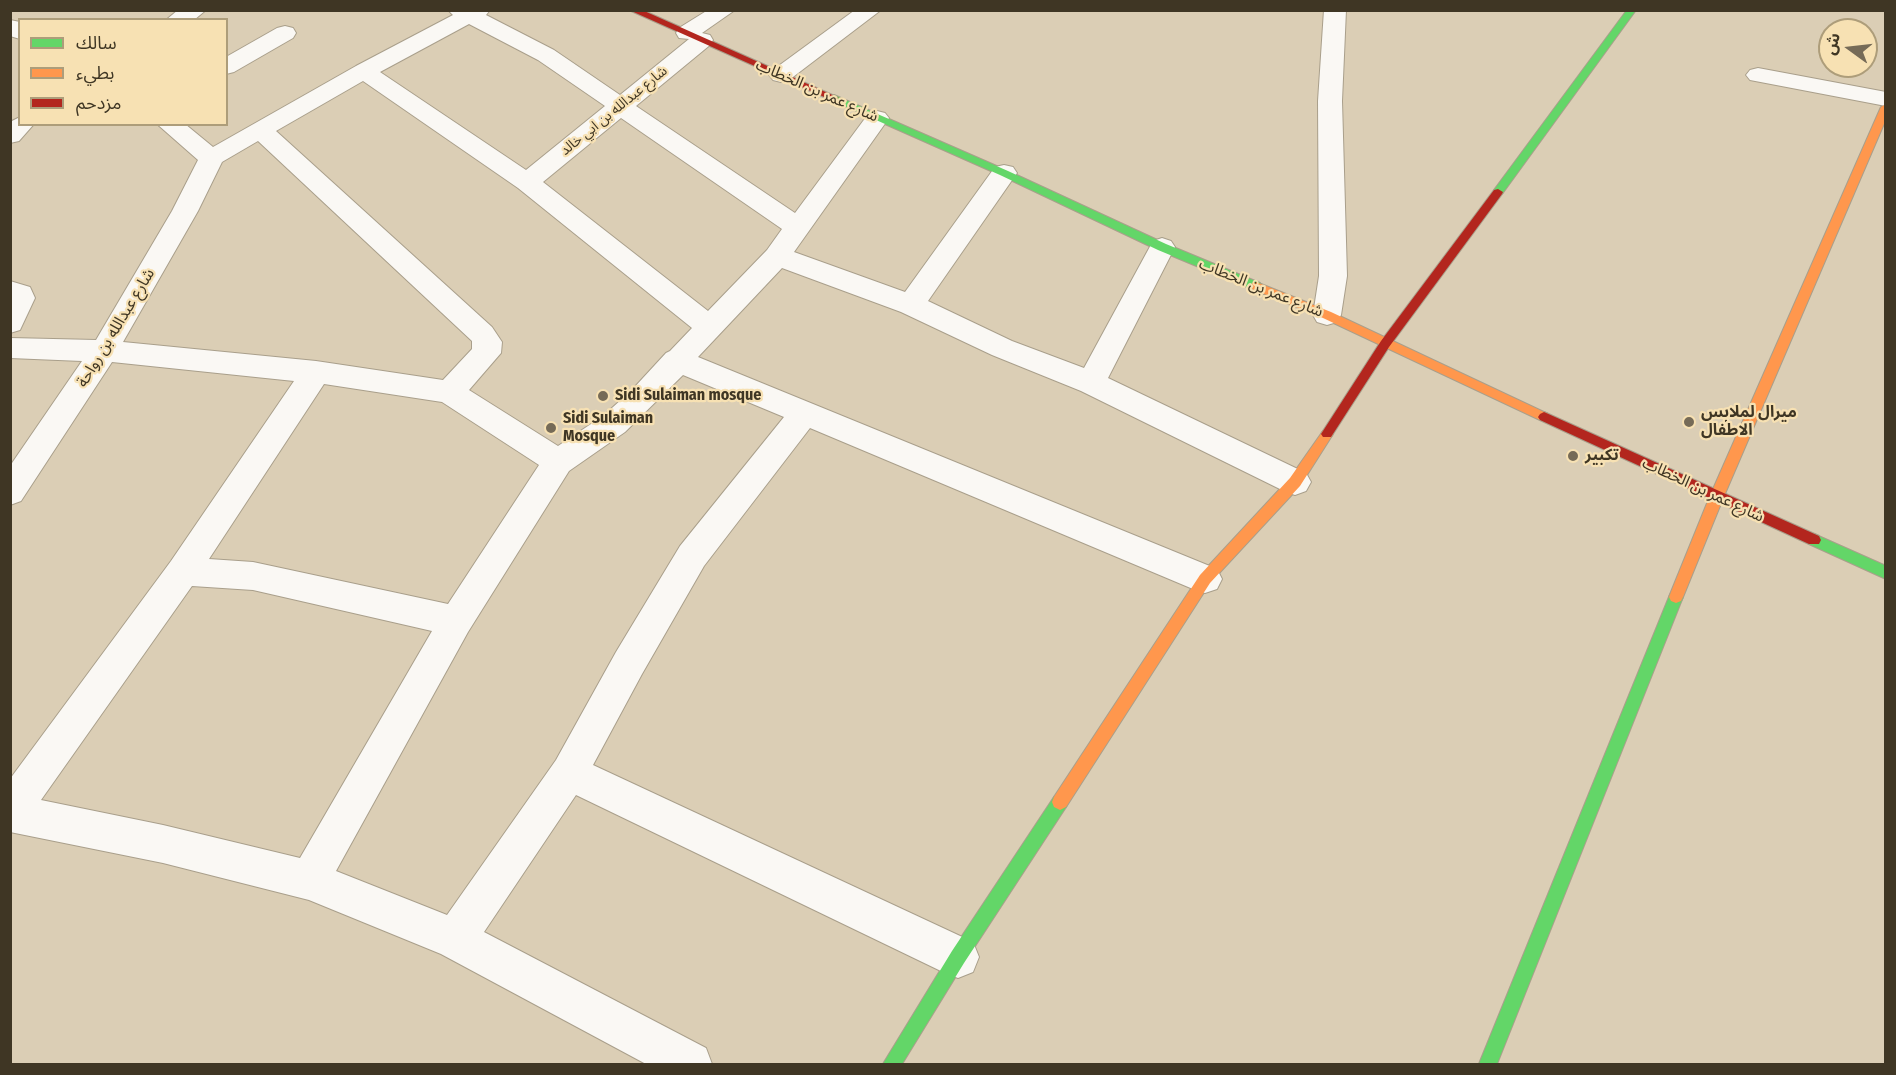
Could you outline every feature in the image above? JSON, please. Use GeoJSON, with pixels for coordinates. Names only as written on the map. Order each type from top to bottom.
{"type":"FeatureCollection","features":[{"type":"Feature","properties":{"kind":"street"},"geometry":{"type":"LineString","coordinates":[[181,18],[195,10]]}},
{"type":"Feature","properties":{"kind":"street","name":"شارع عمر بن الخطاب"},"geometry":{"type":"LineString","coordinates":[[633,10],[1004,173],[1162,247],[1327,315],[1385,344],[1886,573]]}},
{"type":"Feature","properties":{"kind":"street","name":"شارع عبدالله بن ابي خالد"},"geometry":{"type":"LineString","coordinates":[[527,182],[620,106],[724,10]]}},
{"type":"Feature","properties":{"kind":"street"},"geometry":{"type":"LineString","coordinates":[[781,75],[870,10]]}},
{"type":"Feature","properties":{"kind":"street"},"geometry":{"type":"LineString","coordinates":[[1327,315],[1333,276],[1330,101],[1335,10]]}},
{"type":"Feature","properties":{"kind":"street"},"geometry":{"type":"LineString","coordinates":[[892,1065],[958,957],[1205,579],[1295,482],[1385,344],[1632,10]]}},
{"type":"Feature","properties":{"kind":"street"},"geometry":{"type":"LineString","coordinates":[[171,126],[210,158],[470,12],[546,55],[797,227]]}},
{"type":"Feature","properties":{"kind":"street"},"geometry":{"type":"LineString","coordinates":[[228,66],[285,33]]}},
{"type":"Feature","properties":{"kind":"street"},"geometry":{"type":"LineString","coordinates":[[364,71],[527,182],[709,327]]}},
{"type":"Feature","properties":{"kind":"street"},"geometry":{"type":"LineString","coordinates":[[1758,75],[1886,99]]}},
{"type":"Feature","properties":{"kind":"street"},"geometry":{"type":"LineString","coordinates":[[1488,1065],[1717,496],[1886,107]]}},
{"type":"Feature","properties":{"kind":"street"},"geometry":{"type":"LineString","coordinates":[[309,880],[456,621],[558,462],[614,424],[642,399],[676,360],[777,256],[877,118]]}},
{"type":"Feature","properties":{"kind":"street"},"geometry":{"type":"LineString","coordinates":[[260,130],[488,342],[486,353],[448,392]]}},
{"type":"Feature","properties":{"kind":"street","name":"شارع عبدالله بن رواحة"},"geometry":{"type":"LineString","coordinates":[[15,478],[104,351],[191,201],[210,158]]}},
{"type":"Feature","properties":{"kind":"street"},"geometry":{"type":"LineString","coordinates":[[911,305],[1004,173]]}},
{"type":"Feature","properties":{"kind":"street"},"geometry":{"type":"LineString","coordinates":[[1091,383],[1162,247]]}},
{"type":"Feature","properties":{"kind":"street"},"geometry":{"type":"LineString","coordinates":[[777,256],[911,305],[1002,348],[1091,383],[1295,482]]}},
{"type":"Feature","properties":{"kind":"street"},"geometry":{"type":"LineString","coordinates":[[10,290],[20,294],[21,298],[10,323]]}},
{"type":"Feature","properties":{"kind":"street"},"geometry":{"type":"LineString","coordinates":[[10,348],[104,351],[316,372],[448,392],[558,462]]}},
{"type":"Feature","properties":{"kind":"street"},"geometry":{"type":"LineString","coordinates":[[676,360],[1205,579]]}},
{"type":"Feature","properties":{"kind":"street"},"geometry":{"type":"LineString","coordinates":[[316,372],[183,571],[10,813],[163,844],[309,880],[455,939],[690,1065]]}},
{"type":"Feature","properties":{"kind":"street"},"geometry":{"type":"LineString","coordinates":[[455,939],[569,773],[628,663],[692,556],[806,412]]}},
{"type":"Feature","properties":{"kind":"street"},"geometry":{"type":"LineString","coordinates":[[183,571],[253,576],[456,621]]}},
{"type":"Feature","properties":{"kind":"street"},"geometry":{"type":"LineString","coordinates":[[569,773],[958,957]]}},
{"type":"Feature","properties":{"kind":"traffic: fast"},"geometry":{"type":"LineString","coordinates":[[1498,192],[1632,10]]}},
{"type":"Feature","properties":{"kind":"traffic: fast"},"geometry":{"type":"LineString","coordinates":[[834,98],[1004,173],[1162,247],[1256,286]]}},
{"type":"Feature","properties":{"kind":"traffic: fast"},"geometry":{"type":"LineString","coordinates":[[1814,540],[1886,573]]}},
{"type":"Feature","properties":{"kind":"traffic: fast"},"geometry":{"type":"LineString","coordinates":[[1488,1064],[1676,597]]}},
{"type":"Feature","properties":{"kind":"traffic: fast"},"geometry":{"type":"LineString","coordinates":[[892,1064],[958,957],[1060,802]]}},
{"type":"Feature","properties":{"kind":"traffic: slow"},"geometry":{"type":"LineString","coordinates":[[1676,597],[1717,496],[1886,107]]}},
{"type":"Feature","properties":{"kind":"traffic: slow"},"geometry":{"type":"LineString","coordinates":[[1256,286],[1327,315],[1544,417]]}},
{"type":"Feature","properties":{"kind":"traffic: slow"},"geometry":{"type":"LineString","coordinates":[[1060,802],[1205,579],[1295,482],[1327,434]]}},
{"type":"Feature","properties":{"kind":"traffic: jam"},"geometry":{"type":"LineString","coordinates":[[633,10],[834,98]]}},
{"type":"Feature","properties":{"kind":"traffic: jam"},"geometry":{"type":"LineString","coordinates":[[1327,434],[1385,344],[1498,192]]}},
{"type":"Feature","properties":{"kind":"traffic: jam"},"geometry":{"type":"LineString","coordinates":[[1544,417],[1814,540]]}},
{"type":"Feature","properties":{"kind":"place","name":"Sidi Sulaiman mosque"},"geometry":{"type":"Point","coordinates":[603,396]}},
{"type":"Feature","properties":{"kind":"place","name":"ميرال لملابس الاطفال"},"geometry":{"type":"Point","coordinates":[1689,422]}},
{"type":"Feature","properties":{"kind":"place","name":"Sidi Sulaiman Mosque"},"geometry":{"type":"Point","coordinates":[551,428]}},
{"type":"Feature","properties":{"kind":"place","name":"تكبير"},"geometry":{"type":"Point","coordinates":[1573,456]}}]}
